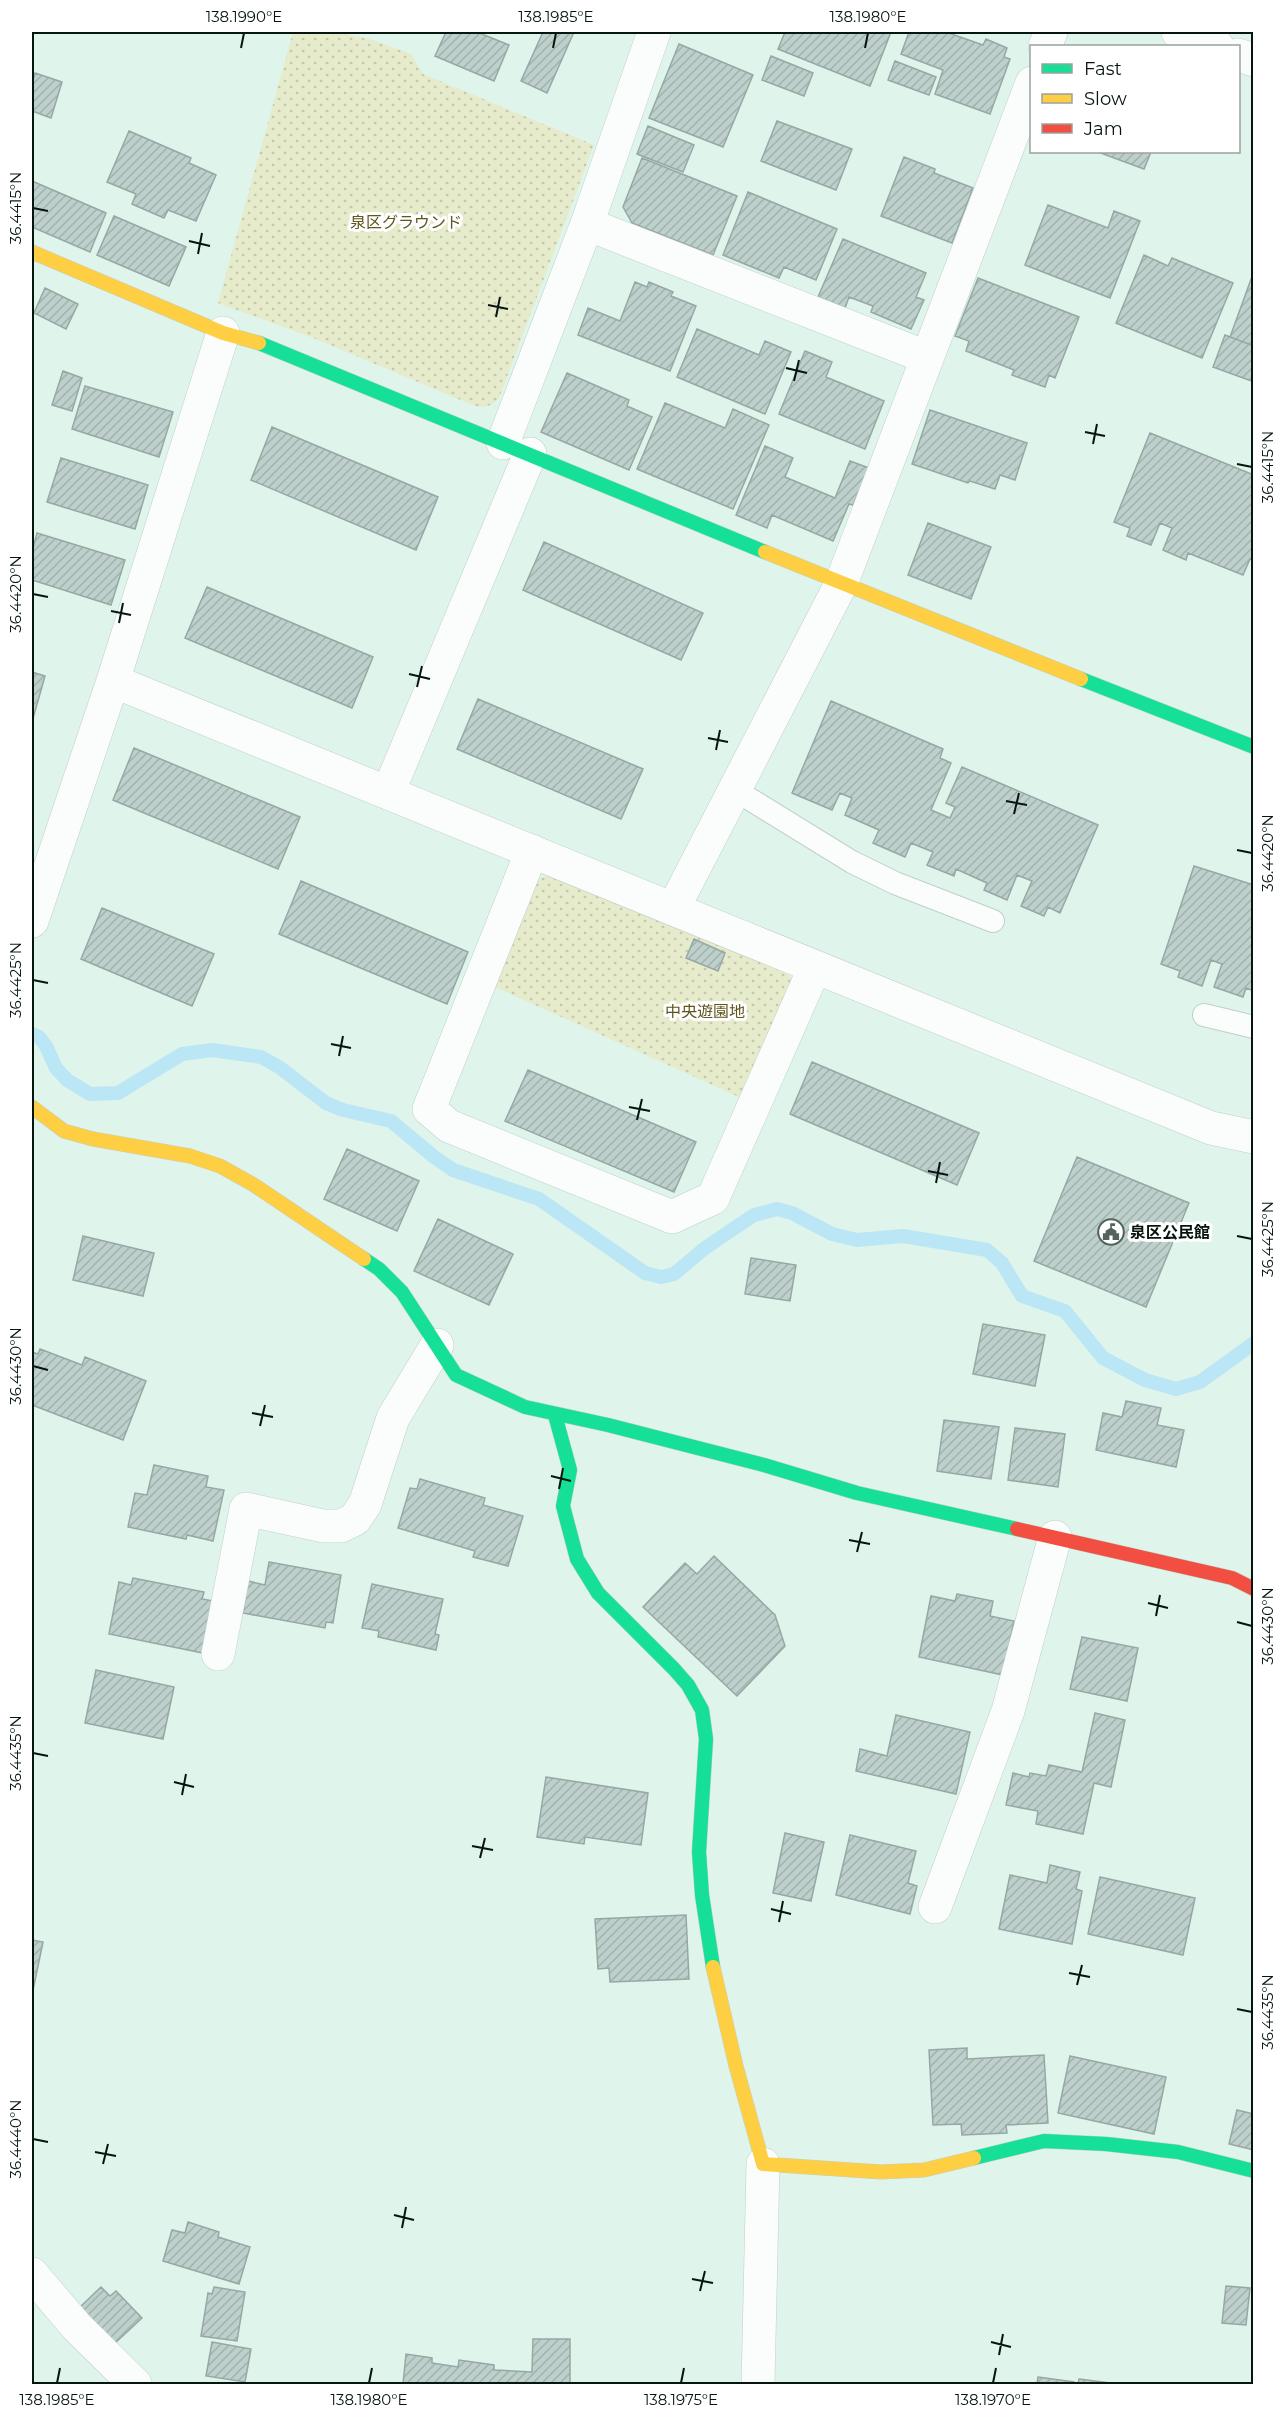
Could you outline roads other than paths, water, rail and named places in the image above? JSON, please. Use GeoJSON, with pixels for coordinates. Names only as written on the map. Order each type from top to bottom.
{"type":"FeatureCollection","features":[{"type":"Feature","properties":{"kind":"street"},"geometry":{"type":"LineString","coordinates":[[388,792],[517,449],[587,224],[654,32]]}},
{"type":"Feature","properties":{"kind":"street"},"geometry":{"type":"LineString","coordinates":[[1178,32],[1214,45]]}},
{"type":"Feature","properties":{"kind":"street"},"geometry":{"type":"LineString","coordinates":[[674,909],[841,584],[1030,87]]}},
{"type":"Feature","properties":{"kind":"street"},"geometry":{"type":"LineString","coordinates":[[587,224],[926,357]]}},
{"type":"Feature","properties":{"kind":"street"},"geometry":{"type":"LineString","coordinates":[[32,252],[223,333],[264,344],[841,584],[1254,747]]}},
{"type":"Feature","properties":{"kind":"street"},"geometry":{"type":"LineString","coordinates":[[32,921],[113,681],[223,333]]}},
{"type":"Feature","properties":{"kind":"street"},"geometry":{"type":"LineString","coordinates":[[113,681],[1211,1128],[1254,1137]]}},
{"type":"Feature","properties":{"kind":"street"},"geometry":{"type":"LineString","coordinates":[[532,851],[429,1109],[449,1126],[661,1213],[672,1217],[713,1198],[815,967]]}},
{"type":"Feature","properties":{"kind":"street"},"geometry":{"type":"LineString","coordinates":[[32,1107],[64,1131],[93,1139],[190,1156],[219,1166],[254,1185],[379,1269],[402,1292],[456,1375],[525,1407],[608,1425],[764,1465],[857,1493],[1055,1536],[1232,1578],[1254,1589]]}},
{"type":"Feature","properties":{"kind":"street"},"geometry":{"type":"LineString","coordinates":[[218,1654],[246,1509],[323,1526],[341,1526],[355,1519],[365,1504],[393,1418],[437,1345]]}},
{"type":"Feature","properties":{"kind":"street"},"geometry":{"type":"LineString","coordinates":[[555,1415],[570,1470],[563,1506],[577,1558],[598,1593],[674,1669],[688,1685],[702,1710],[706,1739],[699,1852],[702,1895],[712,1965],[736,2066],[764,2164],[758,2385]]}},
{"type":"Feature","properties":{"kind":"street"},"geometry":{"type":"LineString","coordinates":[[935,1907],[1008,1711],[1055,1536]]}},
{"type":"Feature","properties":{"kind":"street"},"geometry":{"type":"LineString","coordinates":[[764,2164],[881,2172],[924,2170],[1044,2141],[1106,2144],[1178,2152],[1254,2171]]}},
{"type":"Feature","properties":{"kind":"street"},"geometry":{"type":"LineString","coordinates":[[32,2274],[77,2327],[135,2385]]}},
{"type":"Feature","properties":{"kind":"lane"},"geometry":{"type":"LineString","coordinates":[[735,790],[852,862],[895,883],[993,921]]}},
{"type":"Feature","properties":{"kind":"lane"},"geometry":{"type":"LineString","coordinates":[[1204,1015],[1254,1027]]}},
{"type":"Feature","properties":{"kind":"waterway"},"geometry":{"type":"LineString","coordinates":[[32,1034],[39,1037],[46,1046],[56,1068],[67,1080],[90,1094],[118,1093],[182,1054],[212,1050],[261,1057],[279,1067],[326,1103],[343,1110],[391,1121],[453,1170],[539,1199],[645,1273],[661,1277],[674,1274],[705,1248],[754,1215],[777,1209],[792,1213],[832,1234],[857,1240],[903,1236],[987,1250],[1002,1263],[1022,1296],[1065,1311],[1103,1358],[1145,1380],[1176,1389],[1200,1382],[1254,1343]]}},
{"type":"Feature","properties":{"kind":"place","name":"泉区公民館"},"geometry":{"type":"Point","coordinates":[1111,1232]}},
{"type":"Feature","properties":{"kind":"park label","name":"泉区グラウンド"},"geometry":{"type":"Point","coordinates":[406,222]}},
{"type":"Feature","properties":{"kind":"park label","name":"中央遊園地"},"geometry":{"type":"Point","coordinates":[705,1011]}}]}
